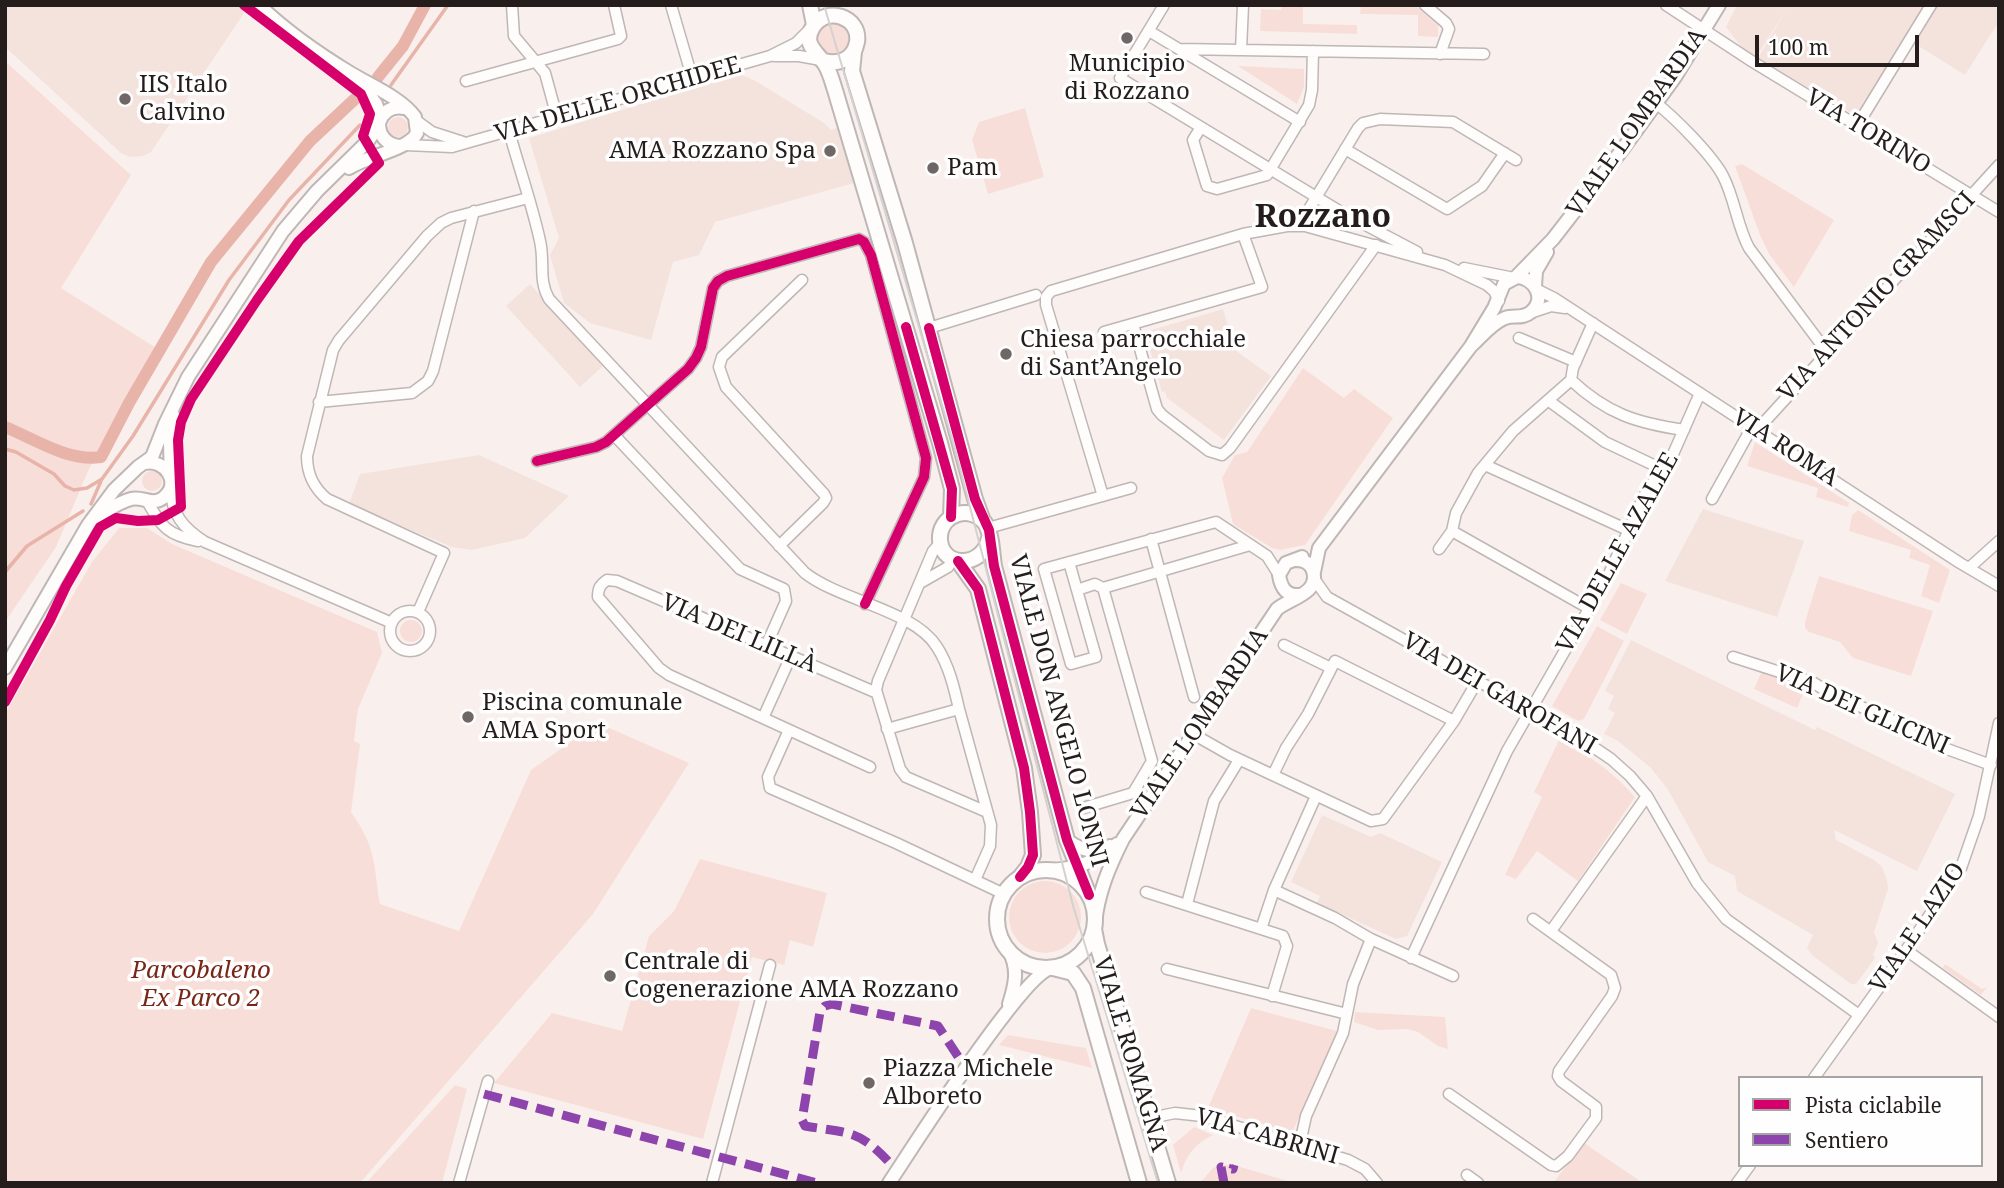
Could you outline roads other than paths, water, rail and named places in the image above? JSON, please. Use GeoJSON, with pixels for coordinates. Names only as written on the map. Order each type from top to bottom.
{"type":"FeatureCollection","features":[{"type":"Feature","properties":{"kind":"main road"},"geometry":{"type":"LineString","coordinates":[[810,5],[814,25]]}},
{"type":"Feature","properties":{"kind":"main road"},"geometry":{"type":"LineString","coordinates":[[822,60],[841,62],[854,52],[857,45],[856,30],[837,10],[814,25],[810,32],[811,48],[822,60],[839,102],[940,443],[952,489],[951,517]]}},
{"type":"Feature","properties":{"kind":"main road","name":"VIALE DON ANGELO LONNI"},"geometry":{"type":"LineString","coordinates":[[854,52],[852,71],[929,328],[971,486],[987,529],[994,566],[1067,840],[1088,895]]}},
{"type":"Feature","properties":{"kind":"main road"},"geometry":{"type":"LineString","coordinates":[[967,513],[987,529],[988,546],[980,557],[968,562],[956,560],[947,554],[940,542],[942,528],[951,517],[967,513]]}},
{"type":"Feature","properties":{"kind":"main road","name":"VIALE DON ANGELO LONNI"},"geometry":{"type":"LineString","coordinates":[[956,560],[978,589],[1024,768],[1033,855],[1020,877]]}},
{"type":"Feature","properties":{"kind":"main road"},"geometry":{"type":"LineString","coordinates":[[1048,870],[1073,878],[1088,895],[1094,910],[1095,924],[1090,940],[1081,953],[1069,962],[1051,968],[1028,965],[1009,951],[1000,937],[997,922],[998,908],[1004,894],[1020,877],[1034,871],[1048,870]]}},
{"type":"Feature","properties":{"kind":"main road","name":"VIALE ROMAGNA"},"geometry":{"type":"LineString","coordinates":[[1095,924],[1097,944],[1168,1183]]}},
{"type":"Feature","properties":{"kind":"main road","name":"VIALE ROMAGNA"},"geometry":{"type":"LineString","coordinates":[[1051,968],[1073,973],[1083,988],[1139,1183]]}},
{"type":"Feature","properties":{"kind":"street"},"geometry":{"type":"LineString","coordinates":[[259,5],[292,33],[413,113],[417,121],[414,138],[357,163],[328,182]]}},
{"type":"Feature","properties":{"kind":"street"},"geometry":{"type":"LineString","coordinates":[[512,5],[514,36],[545,73],[558,117]]}},
{"type":"Feature","properties":{"kind":"street"},"geometry":{"type":"LineString","coordinates":[[466,80],[538,63],[618,39],[621,30],[614,5]]}},
{"type":"Feature","properties":{"kind":"street"},"geometry":{"type":"LineString","coordinates":[[1164,5],[1120,78],[1381,235],[1487,285],[1507,313],[1523,315]]}},
{"type":"Feature","properties":{"kind":"street"},"geometry":{"type":"LineString","coordinates":[[1241,50],[1243,5]]}},
{"type":"Feature","properties":{"kind":"street"},"geometry":{"type":"LineString","coordinates":[[1425,5],[1446,23],[1449,29],[1440,54]]}},
{"type":"Feature","properties":{"kind":"street","name":"VIA TORINO"},"geometry":{"type":"LineString","coordinates":[[1666,5],[1753,62],[1999,212]]}},
{"type":"Feature","properties":{"kind":"street","name":"VIALE LOMBARDIA"},"geometry":{"type":"LineString","coordinates":[[1515,278],[1553,239],[1656,103],[1719,5]]}},
{"type":"Feature","properties":{"kind":"street"},"geometry":{"type":"LineString","coordinates":[[1857,126],[1931,5]]}},
{"type":"Feature","properties":{"kind":"street"},"geometry":{"type":"LineString","coordinates":[[673,6],[692,77]]}},
{"type":"Feature","properties":{"kind":"street","name":"VIA DELLE ORCHIDEE"},"geometry":{"type":"LineString","coordinates":[[402,145],[452,147],[770,56],[796,43],[814,25]]}},
{"type":"Feature","properties":{"kind":"street"},"geometry":{"type":"LineString","coordinates":[[1149,31],[1300,122]]}},
{"type":"Feature","properties":{"kind":"street"},"geometry":{"type":"LineString","coordinates":[[1179,48],[1484,54]]}},
{"type":"Feature","properties":{"kind":"street"},"geometry":{"type":"LineString","coordinates":[[1200,127],[1192,140],[1207,186],[1217,189],[1267,175],[1300,122],[1311,98],[1313,51]]}},
{"type":"Feature","properties":{"kind":"street","name":"VIA DELLE ORCHIDEE"},"geometry":{"type":"LineString","coordinates":[[770,56],[799,56],[822,60]]}},
{"type":"Feature","properties":{"kind":"street"},"geometry":{"type":"LineString","coordinates":[[354,76],[376,104],[381,134],[386,141],[402,145]]}},
{"type":"Feature","properties":{"kind":"street"},"geometry":{"type":"LineString","coordinates":[[1656,103],[1717,166],[1730,193],[1749,248],[1827,352]]}},
{"type":"Feature","properties":{"kind":"street"},"geometry":{"type":"LineString","coordinates":[[5,668],[66,560],[108,497],[152,457],[188,377],[283,231],[299,211],[368,141],[391,108],[404,108]]}},
{"type":"Feature","properties":{"kind":"street"},"geometry":{"type":"LineString","coordinates":[[1305,226],[1309,209],[1363,123],[1380,119],[1453,122],[1516,160]]}},
{"type":"Feature","properties":{"kind":"street","name":"VIA DELLE ORCHIDEE"},"geometry":{"type":"LineString","coordinates":[[417,121],[432,132],[453,141],[467,142]]}},
{"type":"Feature","properties":{"kind":"street"},"geometry":{"type":"LineString","coordinates":[[509,131],[541,244],[541,276],[545,292],[779,546],[814,580],[904,620],[919,628],[936,645],[947,666],[991,825],[990,846],[975,880]]}},
{"type":"Feature","properties":{"kind":"street"},"geometry":{"type":"LineString","coordinates":[[1345,149],[1447,209],[1482,186],[1505,153]]}},
{"type":"Feature","properties":{"kind":"street","name":"VIA ANTONIO GRAMSCI"},"geometry":{"type":"LineString","coordinates":[[1754,428],[1999,165]]}},
{"type":"Feature","properties":{"kind":"street"},"geometry":{"type":"LineString","coordinates":[[418,612],[444,553],[333,502],[318,491],[311,480],[307,456],[328,363],[339,340],[441,223],[474,211],[528,198]]}},
{"type":"Feature","properties":{"kind":"street"},"geometry":{"type":"LineString","coordinates":[[318,402],[412,393],[428,381],[433,371],[474,211]]}},
{"type":"Feature","properties":{"kind":"street"},"geometry":{"type":"LineString","coordinates":[[1322,230],[1335,225],[1341,212]]}},
{"type":"Feature","properties":{"kind":"street"},"geometry":{"type":"LineString","coordinates":[[1103,496],[1046,305],[1046,297],[1054,290],[1243,234],[1287,226],[1305,226],[1445,265],[1526,279],[1536,287],[1538,301],[1523,315]]}},
{"type":"Feature","properties":{"kind":"street"},"geometry":{"type":"LineString","coordinates":[[1104,332],[1262,287],[1243,234]]}},
{"type":"Feature","properties":{"kind":"street"},"geometry":{"type":"LineString","coordinates":[[537,461],[596,447],[615,436],[688,369],[701,347],[713,288],[718,281],[727,276],[859,239],[871,255],[926,458],[924,477],[865,604]]}},
{"type":"Feature","properties":{"kind":"street","name":"VIALE LOMBARDIA"},"geometry":{"type":"LineString","coordinates":[[1536,287],[1536,271],[1553,239]]}},
{"type":"Feature","properties":{"kind":"street"},"geometry":{"type":"LineString","coordinates":[[1133,324],[1157,409],[1199,443],[1222,455],[1230,448],[1377,245]]}},
{"type":"Feature","properties":{"kind":"street"},"geometry":{"type":"LineString","coordinates":[[1279,578],[1281,568],[1319,548],[1471,346],[1499,299],[1504,284],[1515,278]]}},
{"type":"Feature","properties":{"kind":"street"},"geometry":{"type":"LineString","coordinates":[[779,546],[826,498],[726,387],[719,367],[722,357],[802,280]]}},
{"type":"Feature","properties":{"kind":"street","name":"VIA ROMA"},"geometry":{"type":"LineString","coordinates":[[1536,287],[1999,586]]}},
{"type":"Feature","properties":{"kind":"street"},"geometry":{"type":"LineString","coordinates":[[929,328],[1036,295]]}},
{"type":"Feature","properties":{"kind":"street"},"geometry":{"type":"LineString","coordinates":[[1471,346],[1499,321],[1508,317],[1551,306],[1573,310]]}},
{"type":"Feature","properties":{"kind":"street"},"geometry":{"type":"LineString","coordinates":[[1439,549],[1452,531],[1457,513],[1469,489],[1485,465],[1513,430],[1571,380],[1593,323]]}},
{"type":"Feature","properties":{"kind":"street"},"geometry":{"type":"LineString","coordinates":[[1519,338],[1576,362]]}},
{"type":"Feature","properties":{"kind":"street"},"geometry":{"type":"LineString","coordinates":[[1571,380],[1613,411],[1628,418],[1645,424],[1684,430]]}},
{"type":"Feature","properties":{"kind":"street","name":"VIA DELLE AZALEE"},"geometry":{"type":"LineString","coordinates":[[1412,958],[1507,751],[1609,574],[1644,496],[1670,461],[1700,393]]}},
{"type":"Feature","properties":{"kind":"street"},"geometry":{"type":"LineString","coordinates":[[176,400],[170,444],[173,507],[189,532],[205,542],[392,623]]}},
{"type":"Feature","properties":{"kind":"street"},"geometry":{"type":"LineString","coordinates":[[1549,401],[1605,442],[1662,469]]}},
{"type":"Feature","properties":{"kind":"street"},"geometry":{"type":"LineString","coordinates":[[1712,499],[1754,428]]}},
{"type":"Feature","properties":{"kind":"street"},"geometry":{"type":"LineString","coordinates":[[615,436],[740,569],[785,589],[786,601],[766,646]]}},
{"type":"Feature","properties":{"kind":"street"},"geometry":{"type":"LineString","coordinates":[[93,519],[130,499],[145,500],[162,499],[171,484],[169,472],[163,465],[154,462],[140,466],[132,478],[132,487],[136,494],[145,500],[167,531],[179,537],[205,542]]}},
{"type":"Feature","properties":{"kind":"street"},"geometry":{"type":"LineString","coordinates":[[1485,465],[1628,530]]}},
{"type":"Feature","properties":{"kind":"street"},"geometry":{"type":"LineString","coordinates":[[987,529],[1131,488]]}},
{"type":"Feature","properties":{"kind":"street"},"geometry":{"type":"LineString","coordinates":[[1069,562],[1096,657],[1071,664],[1044,569],[1069,562],[1152,539],[1216,522],[1267,556],[1309,564],[1327,597]]}},
{"type":"Feature","properties":{"kind":"street"},"geometry":{"type":"LineString","coordinates":[[1452,531],[1590,609]]}},
{"type":"Feature","properties":{"kind":"street"},"geometry":{"type":"LineString","coordinates":[[1152,539],[1194,697]]}},
{"type":"Feature","properties":{"kind":"street"},"geometry":{"type":"LineString","coordinates":[[1969,568],[1999,541]]}},
{"type":"Feature","properties":{"kind":"street"},"geometry":{"type":"LineString","coordinates":[[940,542],[933,551],[878,681],[877,693],[900,769],[906,777],[988,812]]}},
{"type":"Feature","properties":{"kind":"street"},"geometry":{"type":"LineString","coordinates":[[1077,590],[1095,584],[1103,588],[1250,545]]}},
{"type":"Feature","properties":{"kind":"street"},"geometry":{"type":"LineString","coordinates":[[1303,594],[1312,587],[1319,548]]}},
{"type":"Feature","properties":{"kind":"street"},"geometry":{"type":"LineString","coordinates":[[1267,556],[1287,593],[1327,597]]}},
{"type":"Feature","properties":{"kind":"street"},"geometry":{"type":"LineString","coordinates":[[919,583],[956,560]]}},
{"type":"Feature","properties":{"kind":"street","name":"VIALE LOMBARDIA"},"geometry":{"type":"LineString","coordinates":[[1277,608],[1279,578]]}},
{"type":"Feature","properties":{"kind":"street","name":"VIA DEI LILLÀ"},"geometry":{"type":"LineString","coordinates":[[763,718],[669,675],[659,667],[598,597],[601,584],[607,580],[617,581],[877,693]]}},
{"type":"Feature","properties":{"kind":"street"},"geometry":{"type":"LineString","coordinates":[[1083,808],[1133,793],[1152,761],[1103,588]]}},
{"type":"Feature","properties":{"kind":"street","name":"VIALE LOMBARDIA"},"geometry":{"type":"LineString","coordinates":[[1123,839],[1277,608],[1303,594]]}},
{"type":"Feature","properties":{"kind":"street","name":"VIA DEI GAROFANI"},"geometry":{"type":"LineString","coordinates":[[1327,597],[1530,709],[1602,753],[1630,776],[1647,796],[1697,883],[1726,919],[1859,1015]]}},
{"type":"Feature","properties":{"kind":"street"},"geometry":{"type":"LineString","coordinates":[[406,611],[418,612],[428,621],[428,639],[420,648],[408,650],[397,646],[391,635],[392,623],[406,611]]}},
{"type":"Feature","properties":{"kind":"street"},"geometry":{"type":"LineString","coordinates":[[1284,645],[1454,721]]}},
{"type":"Feature","properties":{"kind":"street"},"geometry":{"type":"LineString","coordinates":[[791,656],[763,718],[870,767]]}},
{"type":"Feature","properties":{"kind":"street","name":"VIA DEI GLICINI"},"geometry":{"type":"LineString","coordinates":[[1733,657],[1814,683],[1831,694],[1902,724],[1914,737],[1991,765]]}},
{"type":"Feature","properties":{"kind":"street"},"geometry":{"type":"LineString","coordinates":[[1273,775],[1333,665]]}},
{"type":"Feature","properties":{"kind":"street"},"geometry":{"type":"LineString","coordinates":[[1193,734],[1239,760],[1371,821],[1378,821],[1383,819],[1454,721],[1478,680]]}},
{"type":"Feature","properties":{"kind":"street"},"geometry":{"type":"LineString","coordinates":[[887,729],[959,709]]}},
{"type":"Feature","properties":{"kind":"street","name":"VIALE LAZIO"},"geometry":{"type":"LineString","coordinates":[[1815,1076],[1961,868],[1979,816],[1999,723]]}},
{"type":"Feature","properties":{"kind":"street"},"geometry":{"type":"LineString","coordinates":[[789,730],[768,777],[770,788],[1004,894]]}},
{"type":"Feature","properties":{"kind":"street"},"geometry":{"type":"LineString","coordinates":[[1186,904],[1214,801],[1239,760]]}},
{"type":"Feature","properties":{"kind":"street"},"geometry":{"type":"LineString","coordinates":[[1261,929],[1274,890],[1317,796]]}},
{"type":"Feature","properties":{"kind":"street"},"geometry":{"type":"LineString","coordinates":[[1551,931],[1647,796]]}},
{"type":"Feature","properties":{"kind":"street"},"geometry":{"type":"LineString","coordinates":[[1067,840],[1083,849],[1101,851],[1123,839]]}},
{"type":"Feature","properties":{"kind":"street"},"geometry":{"type":"LineString","coordinates":[[1048,870],[1093,862],[1123,839]]}},
{"type":"Feature","properties":{"kind":"street"},"geometry":{"type":"LineString","coordinates":[[1095,924],[1101,888],[1123,839]]}},
{"type":"Feature","properties":{"kind":"street"},"geometry":{"type":"LineString","coordinates":[[1274,890],[1335,918],[1371,939],[1453,976]]}},
{"type":"Feature","properties":{"kind":"street"},"geometry":{"type":"LineString","coordinates":[[1146,892],[1283,936],[1287,946],[1272,996]]}},
{"type":"Feature","properties":{"kind":"street"},"geometry":{"type":"LineString","coordinates":[[1448,1094],[1556,1166],[1568,1156],[1596,1118],[1596,1107],[1558,1076],[1559,1070],[1612,996],[1614,981],[1611,975],[1533,919]]}},
{"type":"Feature","properties":{"kind":"street"},"geometry":{"type":"LineString","coordinates":[[1303,1146],[1306,1116],[1343,1033],[1353,984],[1371,939]]}},
{"type":"Feature","properties":{"kind":"street"},"geometry":{"type":"LineString","coordinates":[[1906,950],[1999,1017]]}},
{"type":"Feature","properties":{"kind":"street"},"geometry":{"type":"LineString","coordinates":[[1006,1014],[1015,981],[1014,963],[1009,951]]}},
{"type":"Feature","properties":{"kind":"street"},"geometry":{"type":"LineString","coordinates":[[712,1183],[770,965]]}},
{"type":"Feature","properties":{"kind":"street"},"geometry":{"type":"LineString","coordinates":[[890,1183],[1006,1014],[1035,978],[1051,968]]}},
{"type":"Feature","properties":{"kind":"street"},"geometry":{"type":"LineString","coordinates":[[1167,969],[1348,1014]]}},
{"type":"Feature","properties":{"kind":"street"},"geometry":{"type":"LineString","coordinates":[[459,1183],[488,1081]]}},
{"type":"Feature","properties":{"kind":"street","name":"VIA CABRINI"},"geometry":{"type":"LineString","coordinates":[[1150,1118],[1175,1113],[1194,1114],[1348,1160],[1365,1169],[1377,1183]]}},
{"type":"Feature","properties":{"kind":"street"},"geometry":{"type":"LineString","coordinates":[[1737,1183],[1749,1167]]}},
{"type":"Feature","properties":{"kind":"street"},"geometry":{"type":"LineString","coordinates":[[1467,1175],[1478,1183]]}},
{"type":"Feature","properties":{"kind":"waterway"},"geometry":{"type":"LineString","coordinates":[[378,77],[403,46],[425,5]]}},
{"type":"Feature","properties":{"kind":"waterway"},"geometry":{"type":"LineString","coordinates":[[391,85],[448,5]]}},
{"type":"Feature","properties":{"kind":"waterway"},"geometry":{"type":"LineString","coordinates":[[5,427],[64,453],[89,458],[101,457],[129,403],[211,262],[310,141],[357,97]]}},
{"type":"Feature","properties":{"kind":"waterway"},"geometry":{"type":"LineString","coordinates":[[5,449],[16,452],[54,474],[65,486],[74,490],[87,488],[102,479],[133,436],[229,280],[289,200],[360,125]]}},
{"type":"Feature","properties":{"kind":"waterway"},"geometry":{"type":"LineString","coordinates":[[91,504],[101,481]]}},
{"type":"Feature","properties":{"kind":"waterway"},"geometry":{"type":"LineString","coordinates":[[5,572],[27,546],[83,511]]}},
{"type":"Feature","properties":{"kind":"tram line"},"geometry":{"type":"LineString","coordinates":[[824,5],[955,449],[1074,909],[1158,1183]]}},
{"type":"Feature","properties":{"kind":"place","name":"Municipio di Rozzano"},"geometry":{"type":"Point","coordinates":[1127,38]}},
{"type":"Feature","properties":{"kind":"place","name":"IIS Italo Calvino"},"geometry":{"type":"Point","coordinates":[125,99]}},
{"type":"Feature","properties":{"kind":"place","name":"AMA Rozzano Spa"},"geometry":{"type":"Point","coordinates":[830,151]}},
{"type":"Feature","properties":{"kind":"place","name":"Pam"},"geometry":{"type":"Point","coordinates":[933,168]}},
{"type":"Feature","properties":{"kind":"place","name":"Chiesa parrocchiale di Sant’Angelo"},"geometry":{"type":"Point","coordinates":[1006,354]}},
{"type":"Feature","properties":{"kind":"place","name":"Piscina comunale AMA Sport"},"geometry":{"type":"Point","coordinates":[468,717]}},
{"type":"Feature","properties":{"kind":"place","name":"Centrale di Cogenerazione AMA Rozzano"},"geometry":{"type":"Point","coordinates":[610,976]}},
{"type":"Feature","properties":{"kind":"place","name":"Piazza Michele Alboreto"},"geometry":{"type":"Point","coordinates":[869,1083]}},
{"type":"Feature","properties":{"kind":"district","name":"Rozzano"},"geometry":{"type":"Point","coordinates":[1323,218]}},
{"type":"Feature","properties":{"kind":"park label","name":"Parcobaleno Ex Parco 2"},"geometry":{"type":"Point","coordinates":[201,985]}}]}
